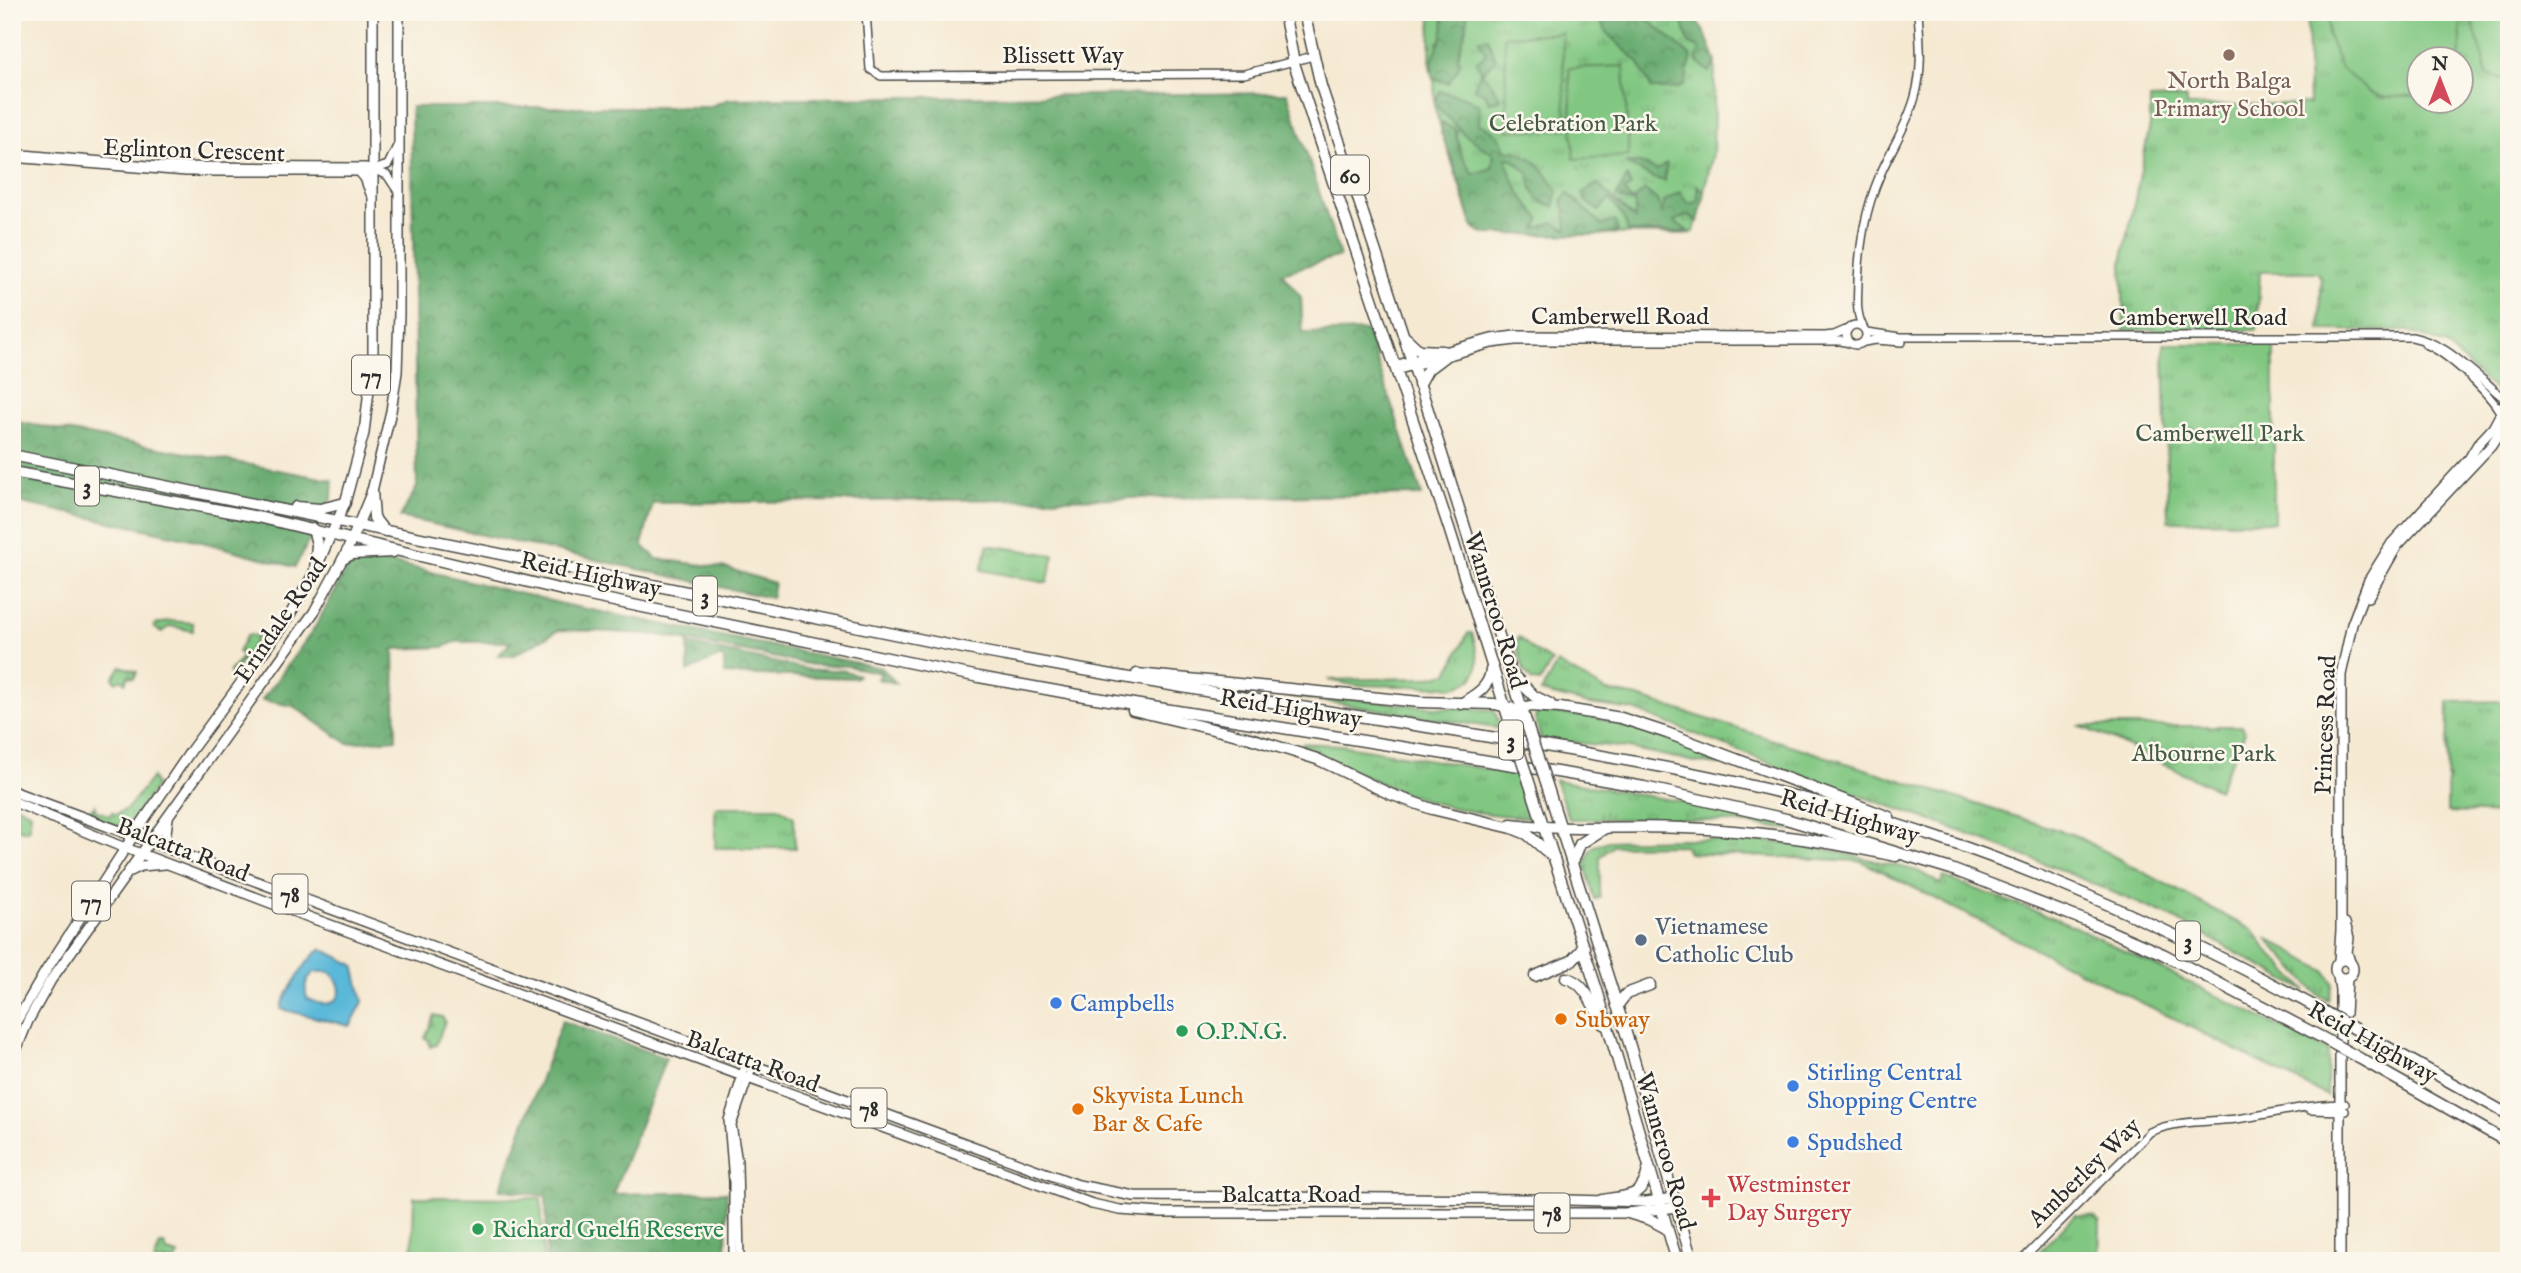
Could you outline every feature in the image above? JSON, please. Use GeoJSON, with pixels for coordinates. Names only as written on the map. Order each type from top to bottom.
{"type":"FeatureCollection","features":[{"type":"Feature","properties":{"kind":"highway","name":"Wanneroo Road"},"geometry":{"type":"LineString","coordinates":[[1284,12],[1294,63],[1448,522],[1491,666],[1584,947],[1676,1261]]}},
{"type":"Feature","properties":{"kind":"highway","name":"Wanneroo Road"},"geometry":{"type":"LineString","coordinates":[[1304,12],[1321,86],[1617,1006],[1692,1261]]}},
{"type":"Feature","properties":{"kind":"highway"},"geometry":{"type":"LineString","coordinates":[[1403,336],[1419,350],[1444,354]]}},
{"type":"Feature","properties":{"kind":"highway"},"geometry":{"type":"LineString","coordinates":[[1419,384],[1428,369],[1444,354]]}},
{"type":"Feature","properties":{"kind":"highway","name":"Reid Highway"},"geometry":{"type":"LineString","coordinates":[[12,455],[957,647],[1081,670],[1621,758],[1756,786],[1841,808],[1934,836],[2117,907],[2175,934],[2323,1012],[2509,1115]]}},
{"type":"Feature","properties":{"kind":"highway","name":"Reid Highway"},"geometry":{"type":"LineString","coordinates":[[12,472],[333,533],[482,572],[938,668],[1084,696],[1644,787],[1786,819],[1951,869],[2072,915],[2162,954],[2360,1058],[2509,1143]]}},
{"type":"Feature","properties":{"kind":"highway"},"geometry":{"type":"LineString","coordinates":[[372,491],[374,518],[384,531]]}},
{"type":"Feature","properties":{"kind":"highway"},"geometry":{"type":"LineString","coordinates":[[261,505],[320,509],[345,503]]}},
{"type":"Feature","properties":{"kind":"highway"},"geometry":{"type":"LineString","coordinates":[[313,529],[317,544],[315,571]]}},
{"type":"Feature","properties":{"kind":"highway"},"geometry":{"type":"LineString","coordinates":[[343,559],[358,553],[407,552]]}},
{"type":"Feature","properties":{"kind":"highway"},"geometry":{"type":"LineString","coordinates":[[1460,704],[1482,690],[1489,682],[1491,666]]}},
{"type":"Feature","properties":{"kind":"highway"},"geometry":{"type":"LineString","coordinates":[[1081,670],[1504,706],[1523,717]]}},
{"type":"Feature","properties":{"kind":"highway"},"geometry":{"type":"LineString","coordinates":[[1510,672],[1534,696],[1560,708]]}},
{"type":"Feature","properties":{"kind":"highway"},"geometry":{"type":"LineString","coordinates":[[1084,696],[1250,738],[1317,759],[1390,794],[1527,834],[1554,858]]}},
{"type":"Feature","properties":{"kind":"highway"},"geometry":{"type":"LineString","coordinates":[[1514,731],[1530,706],[1621,718],[1849,800],[1934,836]]}},
{"type":"Feature","properties":{"kind":"highway"},"geometry":{"type":"LineString","coordinates":[[1462,817],[1560,827],[1681,827],[1782,835],[1852,846],[1951,869]]}},
{"type":"Feature","properties":{"kind":"highway"},"geometry":{"type":"LineString","coordinates":[[1572,864],[1580,844],[1605,827]]}},
{"type":"Feature","properties":{"kind":"highway"},"geometry":{"type":"LineString","coordinates":[[1535,976],[1571,961],[1584,947]]}},
{"type":"Feature","properties":{"kind":"highway"},"geometry":{"type":"LineString","coordinates":[[1566,978],[1582,986],[1611,1037]]}},
{"type":"Feature","properties":{"kind":"highway"},"geometry":{"type":"LineString","coordinates":[[1617,1006],[1626,994],[1650,985]]}},
{"type":"Feature","properties":{"kind":"highway"},"geometry":{"type":"LineString","coordinates":[[1602,1200],[1639,1192],[1646,1182],[1649,1166]]}},
{"type":"Feature","properties":{"kind":"highway"},"geometry":{"type":"LineString","coordinates":[[1628,1213],[1667,1228]]}},
{"type":"Feature","properties":{"kind":"main road","name":"Erindale Road"},"geometry":{"type":"LineString","coordinates":[[12,1029],[44,972],[133,836],[192,749],[285,623],[315,571],[345,503],[360,453],[371,378],[373,12]]}},
{"type":"Feature","properties":{"kind":"main road","name":"Erindale Road"},"geometry":{"type":"LineString","coordinates":[[12,1060],[45,989],[314,612],[343,559],[372,491],[387,435],[397,372],[399,12]]}},
{"type":"Feature","properties":{"kind":"main road"},"geometry":{"type":"LineString","coordinates":[[360,172],[374,202]]}},
{"type":"Feature","properties":{"kind":"main road","name":"Princess Road"},"geometry":{"type":"LineString","coordinates":[[2509,402],[2503,404],[2493,428],[2469,459],[2392,543],[2370,580],[2352,624],[2341,675],[2341,930],[2339,961],[2334,968],[2342,977],[2353,970],[2347,952],[2349,938],[2345,923],[2346,714],[2347,676],[2358,628],[2367,599],[2397,546],[2491,446],[2502,427],[2509,423]]}},
{"type":"Feature","properties":{"kind":"main road"},"geometry":{"type":"LineString","coordinates":[[2500,413],[2509,423]]}},
{"type":"Feature","properties":{"kind":"main road","name":"Balcatta Road"},"geometry":{"type":"LineString","coordinates":[[12,791],[1065,1180],[1123,1195],[1160,1198],[1602,1200],[1660,1206]]}},
{"type":"Feature","properties":{"kind":"main road","name":"Balcatta Road"},"geometry":{"type":"LineString","coordinates":[[12,801],[126,848],[1060,1195],[1119,1210],[1160,1213],[1628,1213],[1675,1203]]}},
{"type":"Feature","properties":{"kind":"main road"},"geometry":{"type":"LineString","coordinates":[[169,813],[165,837],[172,850]]}},
{"type":"Feature","properties":{"kind":"main road"},"geometry":{"type":"LineString","coordinates":[[128,873],[141,866],[170,864]]}},
{"type":"Feature","properties":{"kind":"main road"},"geometry":{"type":"LineString","coordinates":[[2339,961],[2350,962]]}},
{"type":"Feature","properties":{"kind":"main road"},"geometry":{"type":"LineString","coordinates":[[2340,1261],[2342,977]]}},
{"type":"Feature","properties":{"kind":"main road"},"geometry":{"type":"LineString","coordinates":[[2342,1107],[2345,1261]]}},
{"type":"Feature","properties":{"kind":"street","name":"Blissett Way"},"geometry":{"type":"LineString","coordinates":[[866,12],[870,69],[881,76],[1244,74],[1313,56]]}},
{"type":"Feature","properties":{"kind":"street"},"geometry":{"type":"LineString","coordinates":[[1857,306],[1865,329],[1864,342],[1855,345],[1850,343],[1846,335],[1857,306],[1860,237],[1880,174],[1897,144],[1916,95],[1921,61],[1918,12]]}},
{"type":"Feature","properties":{"kind":"street","name":"Eglinton Crescent"},"geometry":{"type":"LineString","coordinates":[[12,155],[159,171],[360,172],[382,169],[388,165],[399,144]]}},
{"type":"Feature","properties":{"kind":"street","name":"Eglinton Crescent"},"geometry":{"type":"LineString","coordinates":[[12,155],[160,166],[373,169]]}},
{"type":"Feature","properties":{"kind":"street"},"geometry":{"type":"LineString","coordinates":[[373,169],[387,175],[399,194]]}},
{"type":"Feature","properties":{"kind":"street"},"geometry":{"type":"LineString","coordinates":[[1849,328],[1855,324],[1865,329]]}},
{"type":"Feature","properties":{"kind":"street","name":"Camberwell Road"},"geometry":{"type":"LineString","coordinates":[[1395,368],[1491,338],[1515,335],[1825,336],[1849,328]]}},
{"type":"Feature","properties":{"kind":"street","name":"Camberwell Road"},"geometry":{"type":"LineString","coordinates":[[1865,329],[1901,337],[2412,337],[2440,345],[2509,402]]}},
{"type":"Feature","properties":{"kind":"street","name":"Camberwell Road"},"geometry":{"type":"LineString","coordinates":[[1444,354],[1515,341],[1850,343]]}},
{"type":"Feature","properties":{"kind":"street","name":"Camberwell Road"},"geometry":{"type":"LineString","coordinates":[[1864,342],[2411,341],[2428,345],[2438,351],[2473,381],[2500,413]]}},
{"type":"Feature","properties":{"kind":"street"},"geometry":{"type":"LineString","coordinates":[[733,1261],[733,1181],[728,1121],[750,1064]]}},
{"type":"Feature","properties":{"kind":"street"},"geometry":{"type":"LineString","coordinates":[[740,1261],[738,1162],[732,1125],[745,1078]]}},
{"type":"Feature","properties":{"kind":"street","name":"Amberley Way"},"geometry":{"type":"LineString","coordinates":[[2021,1261],[2150,1132],[2179,1123],[2342,1107]]}},
{"type":"Feature","properties":{"kind":"green space","name":"Celebration Park"},"geometry":{"type":"Polygon","coordinates":[[[1431,12],[1687,12],[1715,62],[1713,154],[1694,232],[1480,233],[1473,228],[1435,109],[1434,81],[1430,67],[1431,12]]]}},
{"type":"Feature","properties":{"kind":"green space"},"geometry":{"type":"Polygon","coordinates":[[[1442,12],[1467,12],[1466,28],[1459,52],[1459,67],[1448,83],[1432,77],[1433,58],[1443,28],[1442,12]]]}},
{"type":"Feature","properties":{"kind":"green space"},"geometry":{"type":"Polygon","coordinates":[[[1594,12],[1639,12],[1692,57],[1684,85],[1676,89],[1652,89],[1638,62],[1609,35],[1594,12]]]}},
{"type":"Feature","properties":{"kind":"green space"},"geometry":{"type":"Polygon","coordinates":[[[1671,12],[1689,12],[1705,33],[1716,62],[1709,72],[1696,60],[1700,49],[1688,42],[1682,17],[1671,12]]]}},
{"type":"Feature","properties":{"kind":"green space"},"geometry":{"type":"Polygon","coordinates":[[[2307,12],[2509,12],[2509,398],[2506,401],[2446,345],[2409,331],[2320,330],[2321,278],[2317,272],[2260,272],[2257,330],[2124,330],[2122,263],[2150,125],[2150,99],[2187,98],[2187,106],[2309,104],[2307,12]]]}},
{"type":"Feature","properties":{"kind":"green space"},"geometry":{"type":"Polygon","coordinates":[[[2328,12],[2460,12],[2460,46],[2406,46],[2406,96],[2385,98],[2367,91],[2340,67],[2328,35],[2328,12]]]}},
{"type":"Feature","properties":{"kind":"green space"},"geometry":{"type":"Polygon","coordinates":[[[2470,12],[2509,12],[2509,80],[2487,75],[2470,12]]]}},
{"type":"Feature","properties":{"kind":"green space"},"geometry":{"type":"Polygon","coordinates":[[[1562,33],[1566,129],[1508,131],[1504,36],[1562,33]]]}},
{"type":"Feature","properties":{"kind":"green space"},"geometry":{"type":"Polygon","coordinates":[[[1488,38],[1496,59],[1482,73],[1492,84],[1500,100],[1489,102],[1485,94],[1474,89],[1481,70],[1476,62],[1486,54],[1479,39],[1488,38]]]}},
{"type":"Feature","properties":{"kind":"green space"},"geometry":{"type":"Polygon","coordinates":[[[1624,66],[1629,156],[1574,159],[1569,68],[1624,66]]]}},
{"type":"Feature","properties":{"kind":"green space"},"geometry":{"type":"Polygon","coordinates":[[[1440,91],[1467,98],[1480,106],[1479,124],[1496,134],[1505,150],[1530,158],[1548,176],[1558,191],[1554,207],[1543,203],[1535,195],[1529,173],[1512,159],[1506,158],[1519,191],[1540,219],[1536,229],[1553,222],[1567,230],[1562,200],[1568,193],[1602,225],[1615,221],[1618,232],[1600,235],[1482,234],[1472,224],[1456,170],[1441,133],[1442,123],[1455,129],[1461,154],[1473,174],[1492,168],[1494,155],[1464,134],[1434,103],[1440,91]]]}},
{"type":"Feature","properties":{"kind":"green space"},"geometry":{"type":"Polygon","coordinates":[[[1287,93],[1340,256],[1282,273],[1301,297],[1303,333],[1367,331],[1422,495],[653,503],[642,545],[657,559],[727,568],[774,583],[771,598],[400,517],[417,487],[411,107],[708,107],[729,99],[1287,93]]]}},
{"type":"Feature","properties":{"kind":"green space"},"geometry":{"type":"Polygon","coordinates":[[[1626,163],[1639,163],[1657,170],[1666,164],[1665,181],[1653,178],[1626,163]]]}},
{"type":"Feature","properties":{"kind":"green space"},"geometry":{"type":"Polygon","coordinates":[[[1627,177],[1631,186],[1624,191],[1632,201],[1645,190],[1657,200],[1662,213],[1665,201],[1680,192],[1689,204],[1698,201],[1697,185],[1705,193],[1698,222],[1689,215],[1674,221],[1689,232],[1628,232],[1624,217],[1609,199],[1599,211],[1587,202],[1582,193],[1597,184],[1635,219],[1635,203],[1616,197],[1627,177]]]}},
{"type":"Feature","properties":{"kind":"green space","name":"Camberwell Park"},"geometry":{"type":"Polygon","coordinates":[[[2164,344],[2274,344],[2274,522],[2168,521],[2164,344]]]}},
{"type":"Feature","properties":{"kind":"green space"},"geometry":{"type":"Polygon","coordinates":[[[12,421],[333,480],[332,497],[295,567],[191,539],[12,501],[12,421]]]}},
{"type":"Feature","properties":{"kind":"green space"},"geometry":{"type":"Polygon","coordinates":[[[988,545],[1054,555],[1047,583],[981,570],[988,545]]]}},
{"type":"Feature","properties":{"kind":"green space"},"geometry":{"type":"Polygon","coordinates":[[[351,561],[394,563],[567,605],[882,668],[896,683],[877,679],[881,673],[847,666],[813,665],[659,635],[559,630],[512,656],[498,655],[511,642],[455,642],[443,647],[394,649],[396,739],[347,743],[293,706],[262,700],[314,629],[351,561]]]}},
{"type":"Feature","properties":{"kind":"green space"},"geometry":{"type":"Polygon","coordinates":[[[170,621],[193,623],[193,631],[170,626],[162,632],[154,628],[154,625],[170,621]]]}},
{"type":"Feature","properties":{"kind":"green space"},"geometry":{"type":"Polygon","coordinates":[[[1468,633],[1472,633],[1478,659],[1475,674],[1463,684],[1452,687],[1353,685],[1328,680],[1424,678],[1448,673],[1468,633]]]}},
{"type":"Feature","properties":{"kind":"green space"},"geometry":{"type":"Polygon","coordinates":[[[247,635],[259,636],[231,678],[230,671],[244,655],[238,652],[247,635]]]}},
{"type":"Feature","properties":{"kind":"green space"},"geometry":{"type":"Polygon","coordinates":[[[1519,637],[1533,650],[1552,661],[1540,682],[1532,681],[1524,671],[1516,642],[1519,637]]]}},
{"type":"Feature","properties":{"kind":"green space"},"geometry":{"type":"Polygon","coordinates":[[[688,644],[811,670],[842,670],[858,675],[855,678],[724,674],[724,659],[718,657],[688,672],[688,644]]]}},
{"type":"Feature","properties":{"kind":"green space"},"geometry":{"type":"Polygon","coordinates":[[[1557,663],[1607,691],[1638,697],[2074,835],[2254,931],[2265,947],[2306,991],[2173,918],[2061,870],[1933,821],[1808,778],[1634,710],[1589,704],[1541,692],[1557,663]]]}},
{"type":"Feature","properties":{"kind":"green space"},"geometry":{"type":"Polygon","coordinates":[[[121,666],[137,672],[134,678],[128,676],[125,683],[121,679],[116,682],[113,678],[121,666]]]}},
{"type":"Feature","properties":{"kind":"green space"},"geometry":{"type":"Polygon","coordinates":[[[1265,689],[1420,706],[1494,710],[1502,729],[1266,692],[1265,689]]]}},
{"type":"Feature","properties":{"kind":"green space"},"geometry":{"type":"Polygon","coordinates":[[[2509,701],[2509,814],[2447,812],[2448,702],[2509,701]]]}},
{"type":"Feature","properties":{"kind":"green space"},"geometry":{"type":"Polygon","coordinates":[[[1538,712],[1594,717],[1723,759],[1719,765],[1629,748],[1541,739],[1535,718],[1538,712]]]}},
{"type":"Feature","properties":{"kind":"green space","name":"Albourne Park"},"geometry":{"type":"Polygon","coordinates":[[[2078,726],[2241,726],[2245,732],[2218,790],[2110,738],[2078,726]]]}},
{"type":"Feature","properties":{"kind":"green space"},"geometry":{"type":"Polygon","coordinates":[[[1302,743],[1341,745],[1516,774],[1530,818],[1470,811],[1418,797],[1350,769],[1301,746],[1302,743]]]}},
{"type":"Feature","properties":{"kind":"green space"},"geometry":{"type":"Polygon","coordinates":[[[152,777],[156,786],[133,823],[118,826],[92,817],[89,811],[95,805],[95,810],[110,816],[112,812],[115,815],[127,809],[152,777]]]}},
{"type":"Feature","properties":{"kind":"green space"},"geometry":{"type":"Polygon","coordinates":[[[1555,780],[1683,802],[1795,827],[1795,830],[1682,819],[1569,819],[1555,780]]]}},
{"type":"Feature","properties":{"kind":"green space"},"geometry":{"type":"Polygon","coordinates":[[[45,794],[82,808],[84,812],[40,797],[45,794]]]}},
{"type":"Feature","properties":{"kind":"green space"},"geometry":{"type":"Polygon","coordinates":[[[12,803],[31,813],[26,831],[12,826],[12,803]]]}},
{"type":"Feature","properties":{"kind":"green space"},"geometry":{"type":"Polygon","coordinates":[[[715,807],[778,807],[794,817],[795,848],[715,848],[715,807]]]}},
{"type":"Feature","properties":{"kind":"green space"},"geometry":{"type":"Polygon","coordinates":[[[1681,839],[1809,845],[1918,871],[1940,884],[1944,877],[2069,924],[2328,1050],[2327,1096],[1861,861],[1688,853],[1684,845],[1613,846],[1600,857],[1600,898],[1595,899],[1585,865],[1594,846],[1608,841],[1681,839]]]}},
{"type":"Feature","properties":{"kind":"green space"},"geometry":{"type":"Polygon","coordinates":[[[2266,937],[2325,971],[2333,983],[2329,1000],[2317,994],[2266,937]]]}},
{"type":"Feature","properties":{"kind":"green space"},"geometry":{"type":"Polygon","coordinates":[[[434,1015],[445,1021],[436,1045],[430,1047],[429,1040],[425,1038],[434,1015]]]}},
{"type":"Feature","properties":{"kind":"green space"},"geometry":{"type":"Polygon","coordinates":[[[562,1021],[666,1058],[613,1194],[727,1192],[726,1261],[547,1261],[546,1196],[500,1189],[562,1021]]]}},
{"type":"Feature","properties":{"kind":"green space","name":"Richard Guelfi Reserve"},"geometry":{"type":"Polygon","coordinates":[[[414,1197],[541,1198],[544,1261],[412,1261],[414,1197]]]}},
{"type":"Feature","properties":{"kind":"green space"},"geometry":{"type":"Polygon","coordinates":[[[2075,1215],[2092,1216],[2100,1222],[2099,1261],[2030,1261],[2075,1215]]]}},
{"type":"Feature","properties":{"kind":"green space"},"geometry":{"type":"Polygon","coordinates":[[[160,1245],[165,1245],[167,1252],[178,1255],[175,1261],[154,1261],[160,1245]]]}},
{"type":"Feature","properties":{"kind":"water"},"geometry":{"type":"Polygon","coordinates":[[[322,949],[354,965],[363,1002],[350,1026],[281,1009],[298,976],[322,949]],[[315,972],[309,977],[306,986],[307,998],[324,1004],[336,999],[340,988],[330,972],[315,972]]]}},
{"type":"Feature","properties":{"kind":"place","name":"North Balga Primary School"},"geometry":{"type":"Point","coordinates":[2229,55]}},
{"type":"Feature","properties":{"kind":"place","name":"Vietnamese Catholic Club"},"geometry":{"type":"Point","coordinates":[1641,940]}},
{"type":"Feature","properties":{"kind":"place","name":"Campbells"},"geometry":{"type":"Point","coordinates":[1056,1003]}},
{"type":"Feature","properties":{"kind":"place","name":"Subway"},"geometry":{"type":"Point","coordinates":[1561,1019]}},
{"type":"Feature","properties":{"kind":"place","name":"O.P.N.G."},"geometry":{"type":"Point","coordinates":[1182,1031]}},
{"type":"Feature","properties":{"kind":"place","name":"Stirling Central Shopping Centre"},"geometry":{"type":"Point","coordinates":[1793,1086]}},
{"type":"Feature","properties":{"kind":"place","name":"Skyvista Lunch Bar & Cafe"},"geometry":{"type":"Point","coordinates":[1078,1109]}},
{"type":"Feature","properties":{"kind":"place","name":"Spudshed"},"geometry":{"type":"Point","coordinates":[1793,1142]}},
{"type":"Feature","properties":{"kind":"place","name":"Westminster Day Surgery"},"geometry":{"type":"Point","coordinates":[1711,1198]}},
{"type":"Feature","properties":{"kind":"place","name":"Richard Guelfi Reserve"},"geometry":{"type":"Point","coordinates":[478,1229]}}]}
